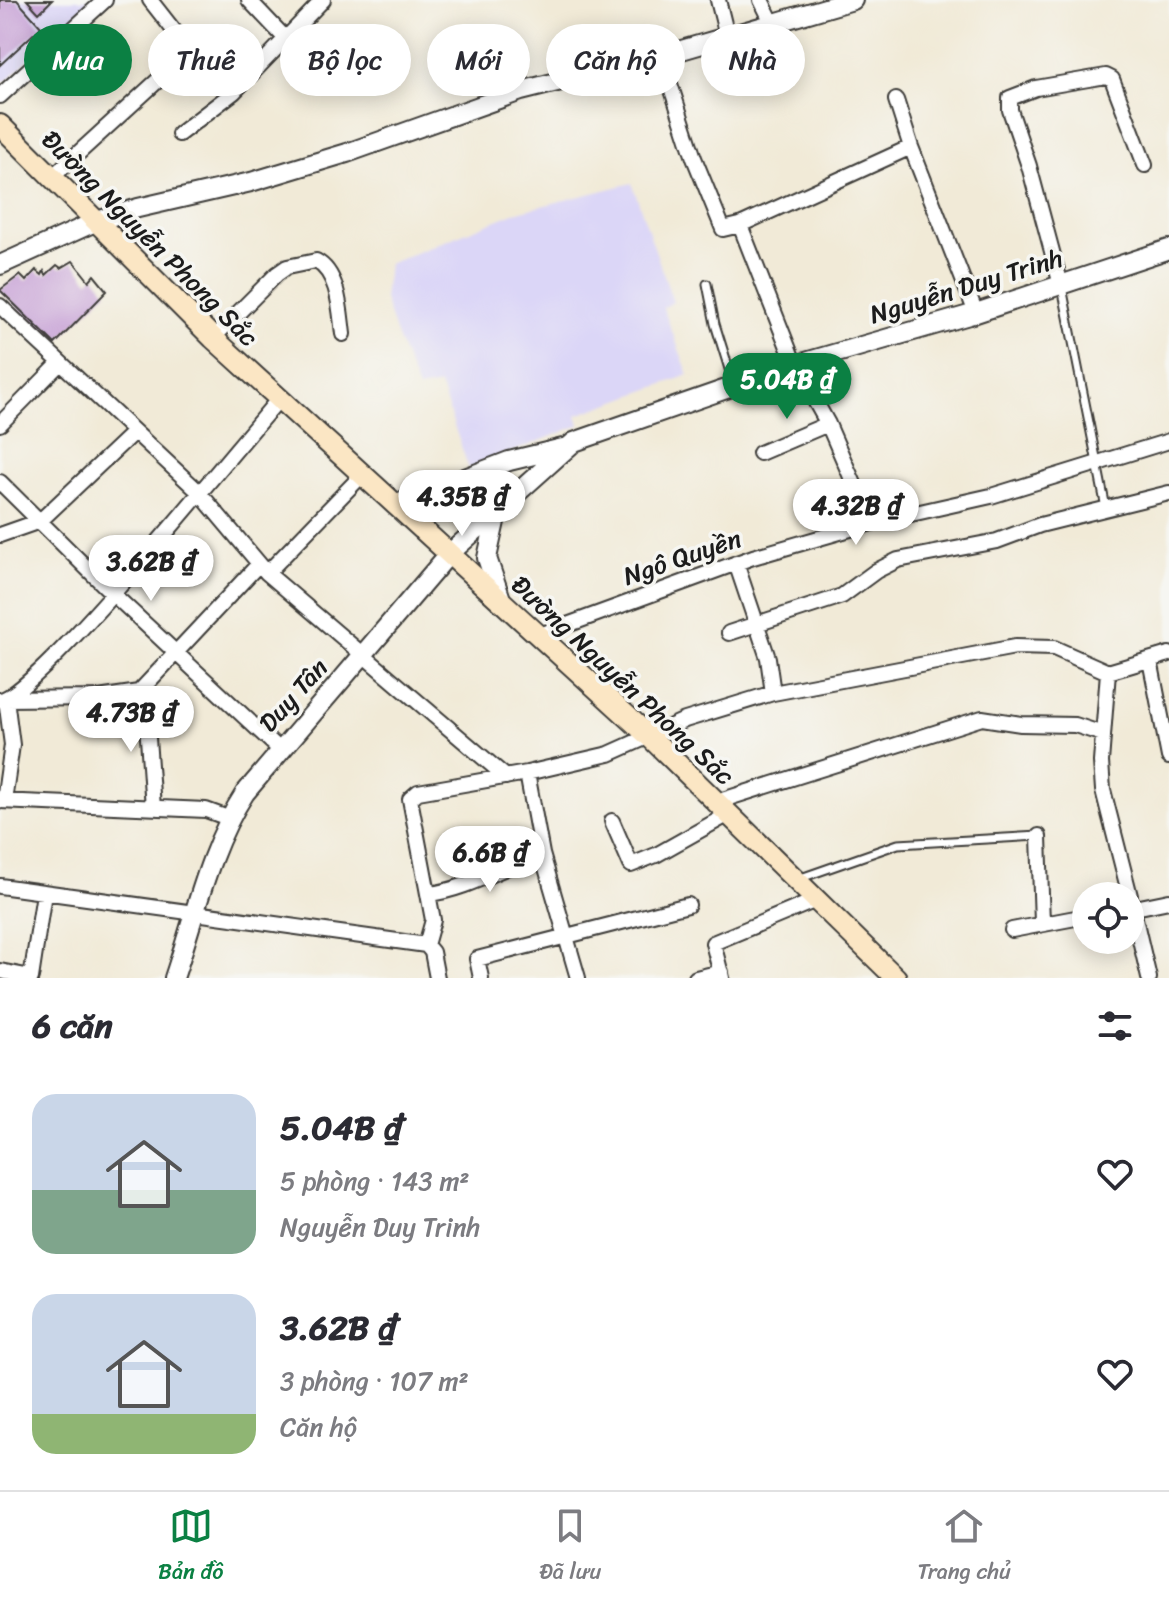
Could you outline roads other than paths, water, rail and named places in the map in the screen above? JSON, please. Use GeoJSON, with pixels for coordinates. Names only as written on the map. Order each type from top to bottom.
{"type":"FeatureCollection","features":[{"type":"Feature","properties":{"kind":"main road","name":"Đường Nguyễn Phong Sắc"},"geometry":{"type":"LineString","coordinates":[[0,125],[50,179],[97,221],[213,338],[650,737],[896,978]]}},
{"type":"Feature","properties":{"kind":"street"},"geometry":{"type":"LineString","coordinates":[[0,96],[105,0]]}},
{"type":"Feature","properties":{"kind":"street"},"geometry":{"type":"LineString","coordinates":[[150,0],[169,24]]}},
{"type":"Feature","properties":{"kind":"street"},"geometry":{"type":"LineString","coordinates":[[249,0],[280,33]]}},
{"type":"Feature","properties":{"kind":"street"},"geometry":{"type":"LineString","coordinates":[[300,24],[323,0]]}},
{"type":"Feature","properties":{"kind":"street"},"geometry":{"type":"LineString","coordinates":[[718,0],[724,24]]}},
{"type":"Feature","properties":{"kind":"street"},"geometry":{"type":"LineString","coordinates":[[761,0],[773,24],[853,0]]}},
{"type":"Feature","properties":{"kind":"street"},"geometry":{"type":"LineString","coordinates":[[264,61],[280,45]]}},
{"type":"Feature","properties":{"kind":"street"},"geometry":{"type":"LineString","coordinates":[[1061,285],[1029,166],[1010,110],[1010,98],[1036,88],[1106,76],[1112,79],[1145,165]]}},
{"type":"Feature","properties":{"kind":"street"},"geometry":{"type":"LineString","coordinates":[[0,265],[97,221],[327,159],[546,85]]}},
{"type":"Feature","properties":{"kind":"street"},"geometry":{"type":"LineString","coordinates":[[50,179],[148,89]]}},
{"type":"Feature","properties":{"kind":"street"},"geometry":{"type":"LineString","coordinates":[[179,134],[229,96]]}},
{"type":"Feature","properties":{"kind":"street"},"geometry":{"type":"LineString","coordinates":[[674,96],[694,158],[723,229],[740,225],[911,147]]}},
{"type":"Feature","properties":{"kind":"street"},"geometry":{"type":"LineString","coordinates":[[896,100],[911,147],[976,313]]}},
{"type":"Feature","properties":{"kind":"street"},"geometry":{"type":"LineString","coordinates":[[740,225],[795,365],[828,424],[871,523]]}},
{"type":"Feature","properties":{"kind":"street","name":"Nguyễn Duy Trinh"},"geometry":{"type":"LineString","coordinates":[[448,555],[565,447],[583,438],[795,365],[976,313],[1169,249]]}},
{"type":"Feature","properties":{"kind":"street"},"geometry":{"type":"LineString","coordinates":[[213,338],[277,274],[287,267],[316,261],[327,270],[336,292],[343,334]]}},
{"type":"Feature","properties":{"kind":"street"},"geometry":{"type":"LineString","coordinates":[[0,306],[198,491],[262,569],[506,777]]}},
{"type":"Feature","properties":{"kind":"street"},"geometry":{"type":"LineString","coordinates":[[0,424],[60,363]]}},
{"type":"Feature","properties":{"kind":"street"},"geometry":{"type":"LineString","coordinates":[[3,699],[28,683],[113,594],[279,399]]}},
{"type":"Feature","properties":{"kind":"street"},"geometry":{"type":"LineString","coordinates":[[760,453],[828,424]]}},
{"type":"Feature","properties":{"kind":"street"},"geometry":{"type":"LineString","coordinates":[[0,535],[40,521],[134,432]]}},
{"type":"Feature","properties":{"kind":"street","name":"Ngô Quyền"},"geometry":{"type":"LineString","coordinates":[[537,636],[736,563],[871,523],[991,496],[1169,441]]}},
{"type":"Feature","properties":{"kind":"street"},"geometry":{"type":"LineString","coordinates":[[395,505],[509,461],[565,447]]}},
{"type":"Feature","properties":{"kind":"street"},"geometry":{"type":"LineString","coordinates":[[3,699],[98,698],[139,692],[176,652],[361,476]]}},
{"type":"Feature","properties":{"kind":"street"},"geometry":{"type":"LineString","coordinates":[[0,482],[113,594],[279,749]]}},
{"type":"Feature","properties":{"kind":"street"},"geometry":{"type":"LineString","coordinates":[[729,633],[842,596],[876,571],[898,560],[997,541],[1040,525],[1169,493]]}},
{"type":"Feature","properties":{"kind":"street"},"geometry":{"type":"LineString","coordinates":[[498,507],[487,558],[503,605]]}},
{"type":"Feature","properties":{"kind":"street","name":"Duy Tân"},"geometry":{"type":"LineString","coordinates":[[174,978],[228,818],[279,749],[365,654],[448,555]]}},
{"type":"Feature","properties":{"kind":"street"},"geometry":{"type":"LineString","coordinates":[[736,563],[757,625],[773,693]]}},
{"type":"Feature","properties":{"kind":"street"},"geometry":{"type":"LineString","coordinates":[[426,945],[433,920],[410,799],[418,792],[527,773],[609,754],[685,720],[773,693],[1015,647],[1054,648],[1108,672],[1169,654]]}},
{"type":"Feature","properties":{"kind":"street"},"geometry":{"type":"LineString","coordinates":[[1150,660],[1169,757]]}},
{"type":"Feature","properties":{"kind":"street"},"geometry":{"type":"LineString","coordinates":[[1108,672],[1103,790],[1126,882]]}},
{"type":"Feature","properties":{"kind":"street"},"geometry":{"type":"LineString","coordinates":[[139,692],[147,724],[153,808]]}},
{"type":"Feature","properties":{"kind":"street"},"geometry":{"type":"LineString","coordinates":[[3,699],[12,745],[2,801],[206,810],[228,818]]}},
{"type":"Feature","properties":{"kind":"street"},"geometry":{"type":"LineString","coordinates":[[612,821],[631,865],[656,855],[722,808],[982,718],[1021,724],[1075,725],[1103,734]]}},
{"type":"Feature","properties":{"kind":"street"},"geometry":{"type":"LineString","coordinates":[[527,773],[542,854],[578,978]]}},
{"type":"Feature","properties":{"kind":"street"},"geometry":{"type":"LineString","coordinates":[[1039,836],[1042,923]]}},
{"type":"Feature","properties":{"kind":"street"},"geometry":{"type":"LineString","coordinates":[[429,894],[471,885],[502,866],[542,854]]}},
{"type":"Feature","properties":{"kind":"street"},"geometry":{"type":"LineString","coordinates":[[0,886],[426,945],[432,952],[437,978]]}},
{"type":"Feature","properties":{"kind":"street"},"geometry":{"type":"LineString","coordinates":[[0,971],[31,977],[44,893]]}},
{"type":"Feature","properties":{"kind":"street"},"geometry":{"type":"LineString","coordinates":[[696,978],[721,975],[713,943],[816,900]]}},
{"type":"Feature","properties":{"kind":"street"},"geometry":{"type":"LineString","coordinates":[[1144,902],[1169,901]]}},
{"type":"Feature","properties":{"kind":"street"},"geometry":{"type":"LineString","coordinates":[[481,978],[477,959],[688,905]]}},
{"type":"Feature","properties":{"kind":"street"},"geometry":{"type":"LineString","coordinates":[[1012,930],[1072,918]]}},
{"type":"Feature","properties":{"kind":"street"},"geometry":{"type":"LineString","coordinates":[[1143,954],[1149,978]]}},
{"type":"Feature","properties":{"kind":"lane"},"geometry":{"type":"LineString","coordinates":[[707,284],[715,324],[735,387]]}},
{"type":"Feature","properties":{"kind":"lane"},"geometry":{"type":"LineString","coordinates":[[1061,285],[1106,508]]}},
{"type":"Feature","properties":{"kind":"lane"},"geometry":{"type":"LineString","coordinates":[[796,880],[898,844],[1039,836]]}}]}
